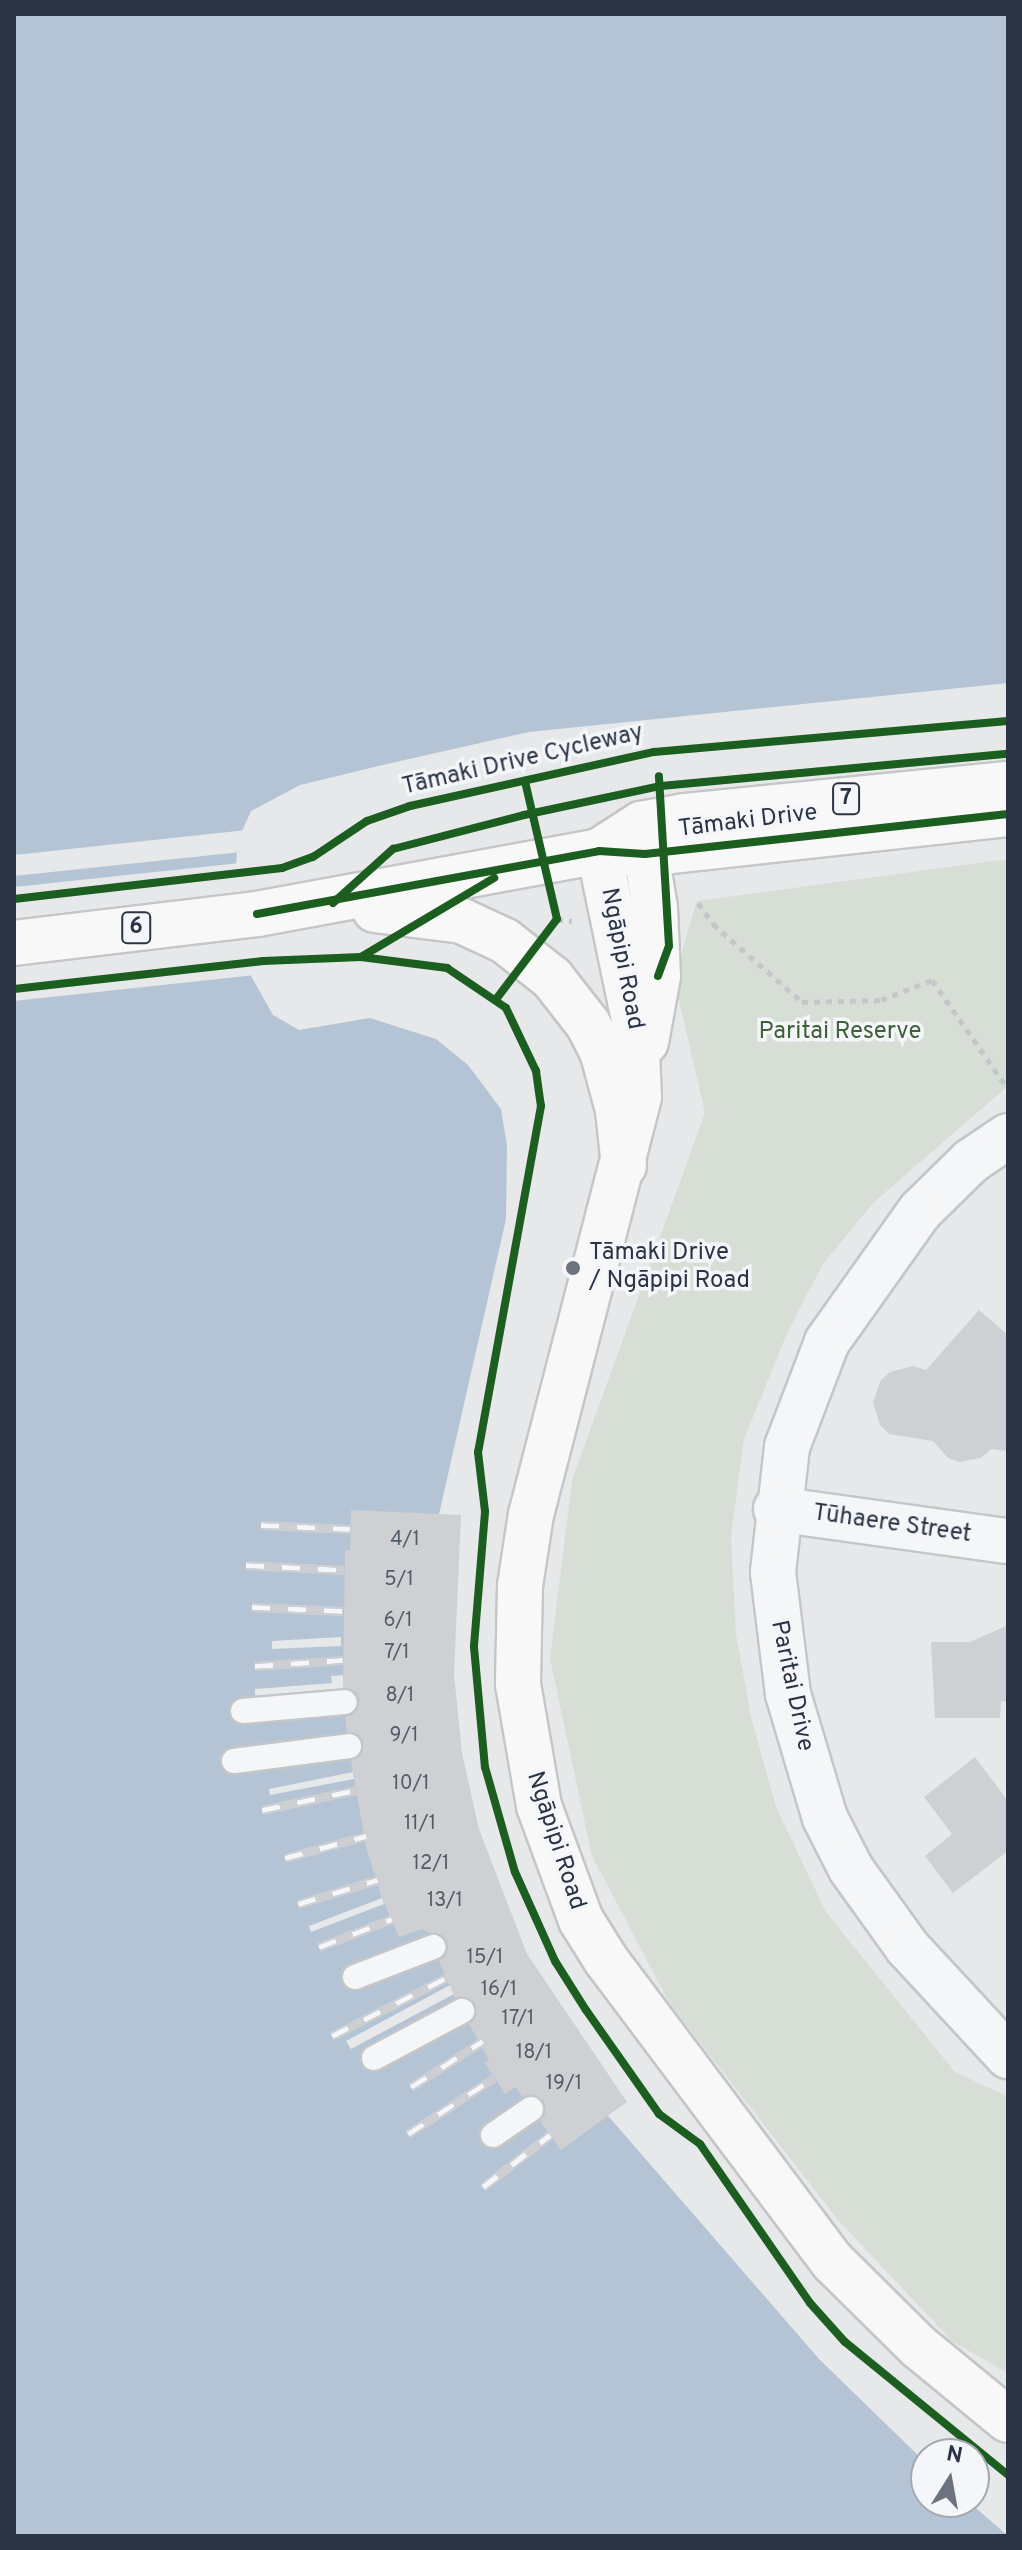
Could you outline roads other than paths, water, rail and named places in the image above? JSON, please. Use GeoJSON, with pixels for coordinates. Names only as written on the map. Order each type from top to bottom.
{"type":"FeatureCollection","features":[{"type":"Feature","properties":{"kind":"main road","name":"Tāmaki Drive"},"geometry":{"type":"LineString","coordinates":[[14,943],[333,903],[599,851],[643,839],[702,813],[1008,784]]}},
{"type":"Feature","properties":{"kind":"main road","name":"Tāmaki Drive"},"geometry":{"type":"LineString","coordinates":[[643,839],[1008,814]]}},
{"type":"Feature","properties":{"kind":"main road","name":"Ngāpipi Road"},"geometry":{"type":"LineString","coordinates":[[643,839],[658,976],[624,1166],[531,1514],[520,1586],[518,1684],[539,1806],[581,1920],[606,1960],[824,2250],[919,2347],[1008,2420]]}},
{"type":"Feature","properties":{"kind":"main road","name":"Ngāpipi Road"},"geometry":{"type":"LineString","coordinates":[[599,851],[640,1068]]}},
{"type":"Feature","properties":{"kind":"main road","name":"6"},"geometry":{"type":"LineString","coordinates":[[333,903],[462,921],[528,956],[574,1006],[603,1054],[618,1110],[624,1166]]}},
{"type":"Feature","properties":{"kind":"street","name":"Paritai Drive"},"geometry":{"type":"LineString","coordinates":[[1008,1136],[971,1161],[920,1211],[846,1310],[794,1419],[776,1509],[777,1638],[825,1818],[851,1869],[907,1947],[1008,2056]]}},
{"type":"Feature","properties":{"kind":"street","name":"Tūhaere Street"},"geometry":{"type":"LineString","coordinates":[[776,1509],[1008,1541]]}},
{"type":"Feature","properties":{"kind":"lane"},"geometry":{"type":"LineString","coordinates":[[243,1711],[345,1702]]}},
{"type":"Feature","properties":{"kind":"lane"},"geometry":{"type":"LineString","coordinates":[[234,1761],[349,1746]]}},
{"type":"Feature","properties":{"kind":"lane"},"geometry":{"type":"LineString","coordinates":[[355,1977],[433,1947]]}},
{"type":"Feature","properties":{"kind":"lane"},"geometry":{"type":"LineString","coordinates":[[374,2058],[462,2011]]}},
{"type":"Feature","properties":{"kind":"lane"},"geometry":{"type":"LineString","coordinates":[[493,2135],[531,2109]]}},
{"type":"Feature","properties":{"kind":"water"},"geometry":{"type":"Polygon","coordinates":[[[14,14],[1008,14],[1008,683],[529,732],[387,764],[300,785],[251,811],[238,840],[236,864],[251,976],[273,1015],[299,1030],[370,1018],[436,1039],[468,1065],[501,1109],[507,1145],[506,1219],[425,1576],[445,1786],[577,2080],[819,2359],[910,2447],[910,2518],[987,2518],[1008,2536],[14,2536],[14,14]]]}},
{"type":"Feature","properties":{"kind":"railway"},"geometry":{"type":"LineString","coordinates":[[261,1525],[350,1529]]}},
{"type":"Feature","properties":{"kind":"railway"},"geometry":{"type":"LineString","coordinates":[[246,1565],[344,1570]]}},
{"type":"Feature","properties":{"kind":"railway"},"geometry":{"type":"LineString","coordinates":[[252,1607],[343,1611]]}},
{"type":"Feature","properties":{"kind":"railway"},"geometry":{"type":"LineString","coordinates":[[255,1666],[343,1660]]}},
{"type":"Feature","properties":{"kind":"railway"},"geometry":{"type":"LineString","coordinates":[[262,1810],[356,1790]]}},
{"type":"Feature","properties":{"kind":"railway"},"geometry":{"type":"LineString","coordinates":[[285,1858],[366,1836]]}},
{"type":"Feature","properties":{"kind":"railway"},"geometry":{"type":"LineString","coordinates":[[298,1904],[377,1880]]}},
{"type":"Feature","properties":{"kind":"railway"},"geometry":{"type":"LineString","coordinates":[[319,1947],[392,1919]]}},
{"type":"Feature","properties":{"kind":"railway"},"geometry":{"type":"LineString","coordinates":[[332,2036],[448,1977]]}},
{"type":"Feature","properties":{"kind":"railway"},"geometry":{"type":"LineString","coordinates":[[411,2087],[483,2041]]}},
{"type":"Feature","properties":{"kind":"railway"},"geometry":{"type":"LineString","coordinates":[[408,2134],[494,2078]]}},
{"type":"Feature","properties":{"kind":"railway"},"geometry":{"type":"LineString","coordinates":[[483,2187],[550,2135]]}},
{"type":"Feature","properties":{"kind":"place","name":"Tāmaki Drive / Ngāpipi Road"},"geometry":{"type":"Point","coordinates":[573,1268]}},
{"type":"Feature","properties":{"kind":"park label","name":"Paritai Reserve"},"geometry":{"type":"Point","coordinates":[840,1033]}}]}
